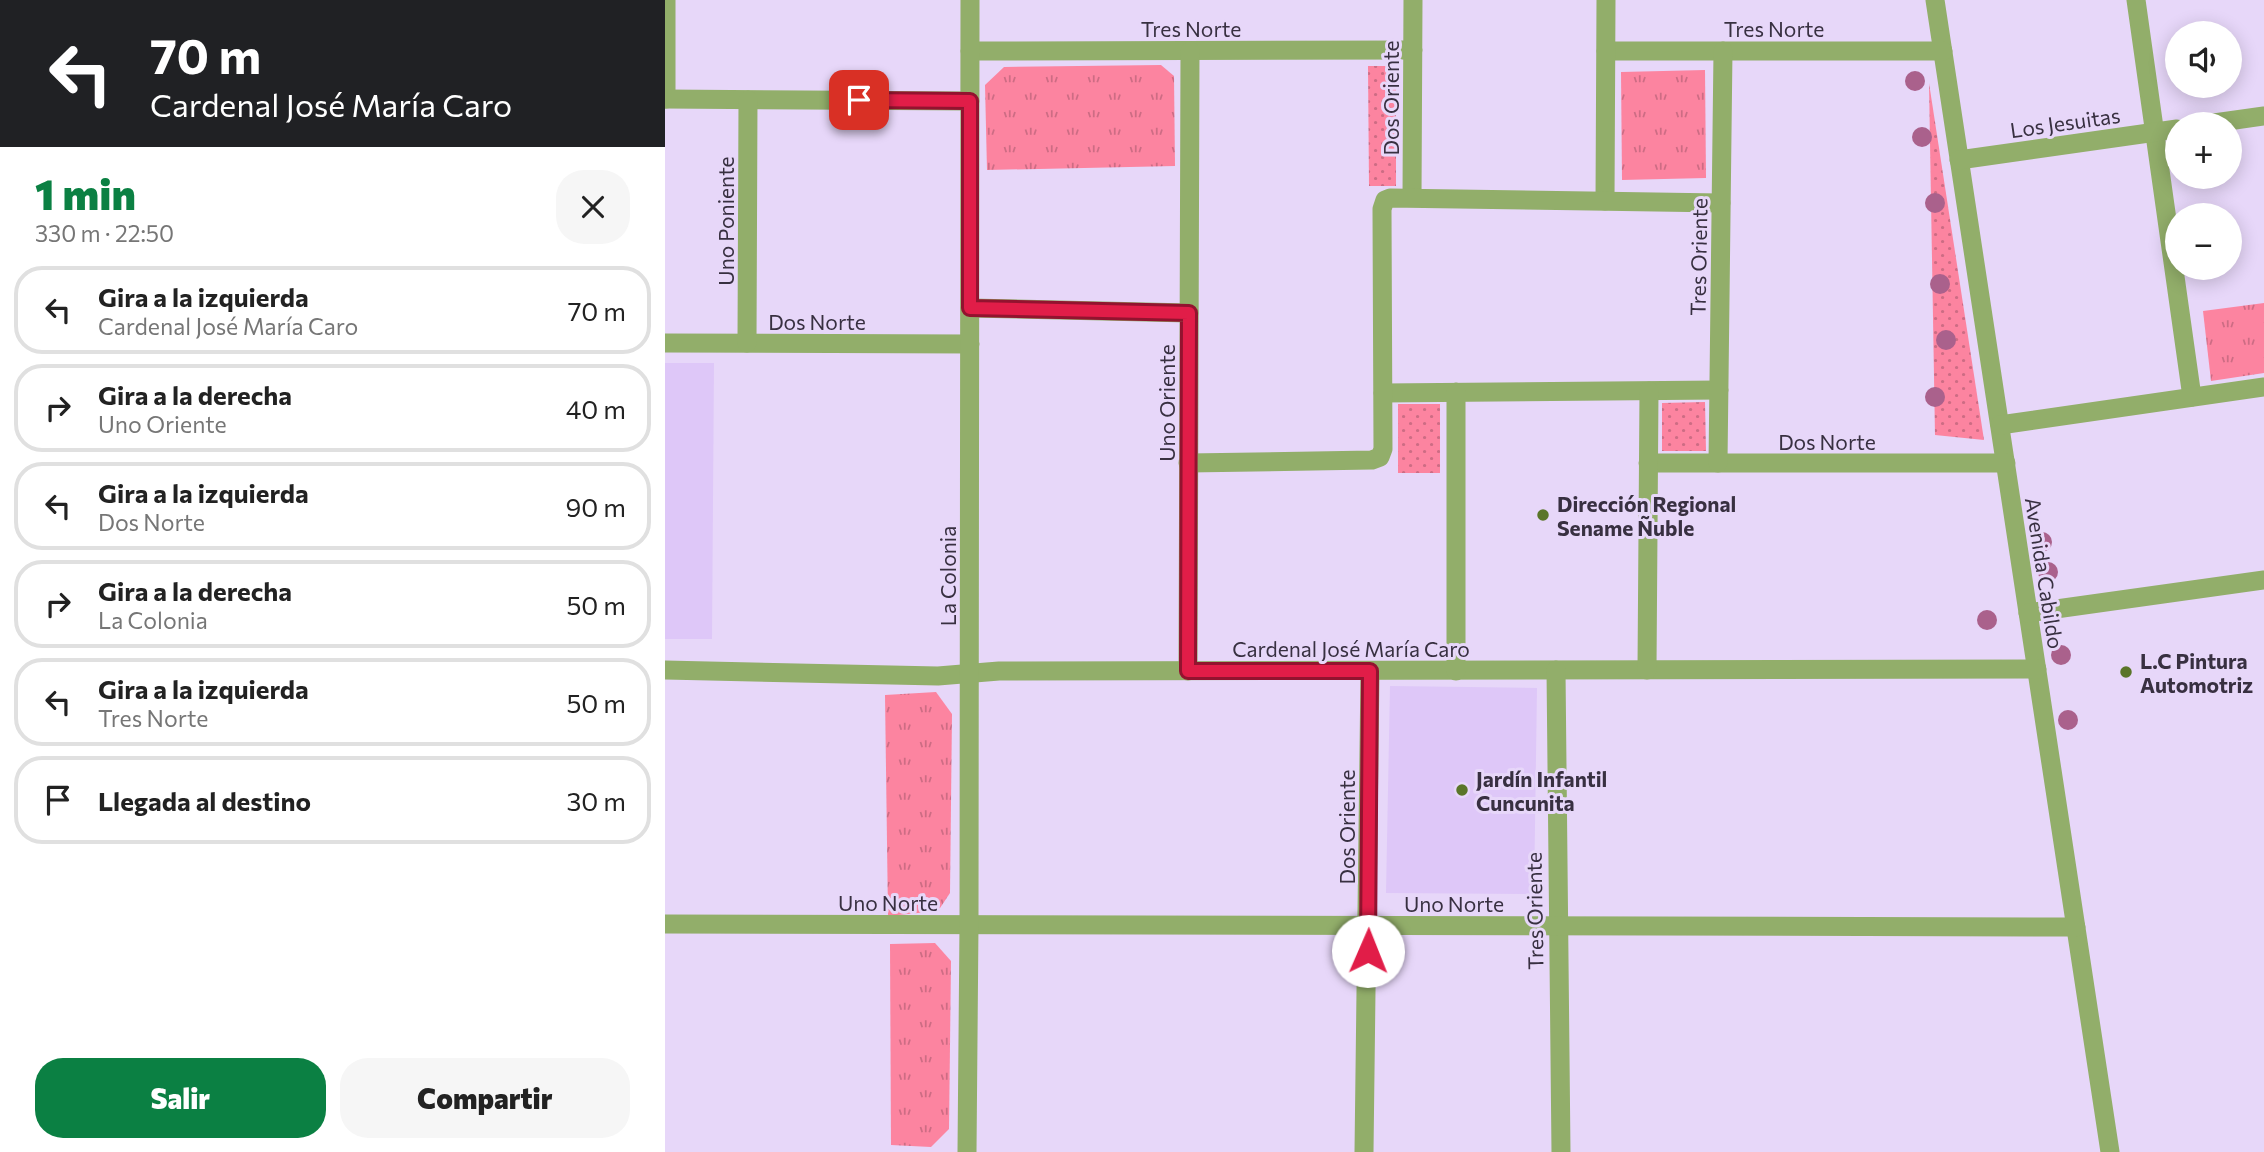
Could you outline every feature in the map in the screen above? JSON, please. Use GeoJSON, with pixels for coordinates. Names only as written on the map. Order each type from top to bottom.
{"type":"FeatureCollection","features":[{"type":"Feature","properties":{"kind":"street"},"geometry":{"type":"LineString","coordinates":[[666,0],[666,99],[970,101]]}},
{"type":"Feature","properties":{"kind":"street","name":"La Colonia"},"geometry":{"type":"LineString","coordinates":[[967,1152],[970,0]]}},
{"type":"Feature","properties":{"kind":"street","name":"Dos Oriente"},"geometry":{"type":"LineString","coordinates":[[1412,197],[1413,0]]}},
{"type":"Feature","properties":{"kind":"street"},"geometry":{"type":"LineString","coordinates":[[1605,201],[1606,0]]}},
{"type":"Feature","properties":{"kind":"street","name":"Avenida Cabildo"},"geometry":{"type":"LineString","coordinates":[[1935,0],[2110,1152]]}},
{"type":"Feature","properties":{"kind":"street"},"geometry":{"type":"LineString","coordinates":[[2136,0],[2192,397]]}},
{"type":"Feature","properties":{"kind":"street","name":"Tres Norte"},"geometry":{"type":"LineString","coordinates":[[970,51],[1413,50]]}},
{"type":"Feature","properties":{"kind":"street","name":"Uno Oriente"},"geometry":{"type":"LineString","coordinates":[[1188,671],[1190,51]]}},
{"type":"Feature","properties":{"kind":"street","name":"Tres Norte"},"geometry":{"type":"LineString","coordinates":[[1606,51],[1943,51]]}},
{"type":"Feature","properties":{"kind":"street","name":"Tres Oriente"},"geometry":{"type":"LineString","coordinates":[[1719,463],[1723,51]]}},
{"type":"Feature","properties":{"kind":"street","name":"Uno Poniente"},"geometry":{"type":"LineString","coordinates":[[747,343],[748,100]]}},
{"type":"Feature","properties":{"kind":"street"},"geometry":{"type":"LineString","coordinates":[[2242,119],[2264,116]]}},
{"type":"Feature","properties":{"kind":"street","name":"Los Jesuitas"},"geometry":{"type":"LineString","coordinates":[[1959,160],[2165,131]]}},
{"type":"Feature","properties":{"kind":"street"},"geometry":{"type":"LineString","coordinates":[[1188,463],[1372,460],[1380,457],[1383,449],[1382,209],[1385,200],[1412,197],[1721,203]]}},
{"type":"Feature","properties":{"kind":"street"},"geometry":{"type":"LineString","coordinates":[[970,308],[1189,313]]}},
{"type":"Feature","properties":{"kind":"street","name":"Dos Norte"},"geometry":{"type":"LineString","coordinates":[[665,343],[970,344]]}},
{"type":"Feature","properties":{"kind":"street"},"geometry":{"type":"LineString","coordinates":[[2000,425],[2264,387]]}},
{"type":"Feature","properties":{"kind":"street"},"geometry":{"type":"LineString","coordinates":[[1383,393],[1719,390]]}},
{"type":"Feature","properties":{"kind":"street"},"geometry":{"type":"LineString","coordinates":[[1647,670],[1649,391]]}},
{"type":"Feature","properties":{"kind":"street"},"geometry":{"type":"LineString","coordinates":[[1456,392],[1456,671]]}},
{"type":"Feature","properties":{"kind":"street","name":"Dos Norte"},"geometry":{"type":"LineString","coordinates":[[1648,463],[2005,463]]}},
{"type":"Feature","properties":{"kind":"street"},"geometry":{"type":"LineString","coordinates":[[2028,613],[2264,580]]}},
{"type":"Feature","properties":{"kind":"street","name":"Cardenal José María Caro"},"geometry":{"type":"LineString","coordinates":[[665,670],[938,676],[999,671],[2037,669]]}},
{"type":"Feature","properties":{"kind":"street","name":"Tres Oriente"},"geometry":{"type":"LineString","coordinates":[[1556,670],[1561,1152]]}},
{"type":"Feature","properties":{"kind":"street","name":"Dos Oriente"},"geometry":{"type":"LineString","coordinates":[[1364,1152],[1370,671]]}},
{"type":"Feature","properties":{"kind":"street","name":"Uno Norte"},"geometry":{"type":"LineString","coordinates":[[665,924],[2076,927]]}},
{"type":"Feature","properties":{"kind":"shaded area"},"geometry":{"type":"Polygon","coordinates":[[[665,363],[714,363],[712,639],[665,639],[665,363]]]}},
{"type":"Feature","properties":{"kind":"shaded area","name":"Jardín Infantil Cuncunita"},"geometry":{"type":"Polygon","coordinates":[[[1390,686],[1537,688],[1534,894],[1386,893],[1390,686]]]}},
{"type":"Feature","properties":{"kind":"green space"},"geometry":{"type":"Polygon","coordinates":[[[1161,65],[1174,76],[1175,166],[987,170],[985,85],[1004,67],[1161,65]]]}},
{"type":"Feature","properties":{"kind":"green space"},"geometry":{"type":"Polygon","coordinates":[[[1368,66],[1396,66],[1396,186],[1369,186],[1368,66]]]}},
{"type":"Feature","properties":{"kind":"green space"},"geometry":{"type":"Polygon","coordinates":[[[1705,70],[1706,178],[1622,180],[1621,72],[1705,70]]]}},
{"type":"Feature","properties":{"kind":"green space"},"geometry":{"type":"Polygon","coordinates":[[[1929,83],[1984,440],[1935,435],[1929,83]]]}},
{"type":"Feature","properties":{"kind":"green space"},"geometry":{"type":"Polygon","coordinates":[[[2264,303],[2264,373],[2211,381],[2203,311],[2264,303]]]}},
{"type":"Feature","properties":{"kind":"green space"},"geometry":{"type":"Polygon","coordinates":[[[1705,402],[1706,451],[1662,451],[1662,403],[1705,402]]]}},
{"type":"Feature","properties":{"kind":"green space"},"geometry":{"type":"Polygon","coordinates":[[[1398,404],[1440,404],[1440,473],[1398,473],[1398,404]]]}},
{"type":"Feature","properties":{"kind":"green space"},"geometry":{"type":"Polygon","coordinates":[[[936,692],[952,714],[950,893],[938,911],[888,916],[885,695],[936,692]]]}},
{"type":"Feature","properties":{"kind":"green space"},"geometry":{"type":"Polygon","coordinates":[[[935,943],[951,961],[949,1129],[931,1147],[891,1145],[890,944],[935,943]]]}},
{"type":"Feature","properties":{"kind":"place","name":"Dirección Regional Sename Ñuble"},"geometry":{"type":"Point","coordinates":[1543,515]}},
{"type":"Feature","properties":{"kind":"place","name":"L.C Pintura Automotriz"},"geometry":{"type":"Point","coordinates":[2126,672]}},
{"type":"Feature","properties":{"kind":"place","name":"Jardín Infantil Cuncunita"},"geometry":{"type":"Point","coordinates":[1462,790]}},
{"type":"Feature","properties":{"kind":"route"},"geometry":{"type":"LineString","coordinates":[[859,100],[970,101],[970,308],[1189,313],[1188,671],[1370,671],[1368,951]]}}]}
